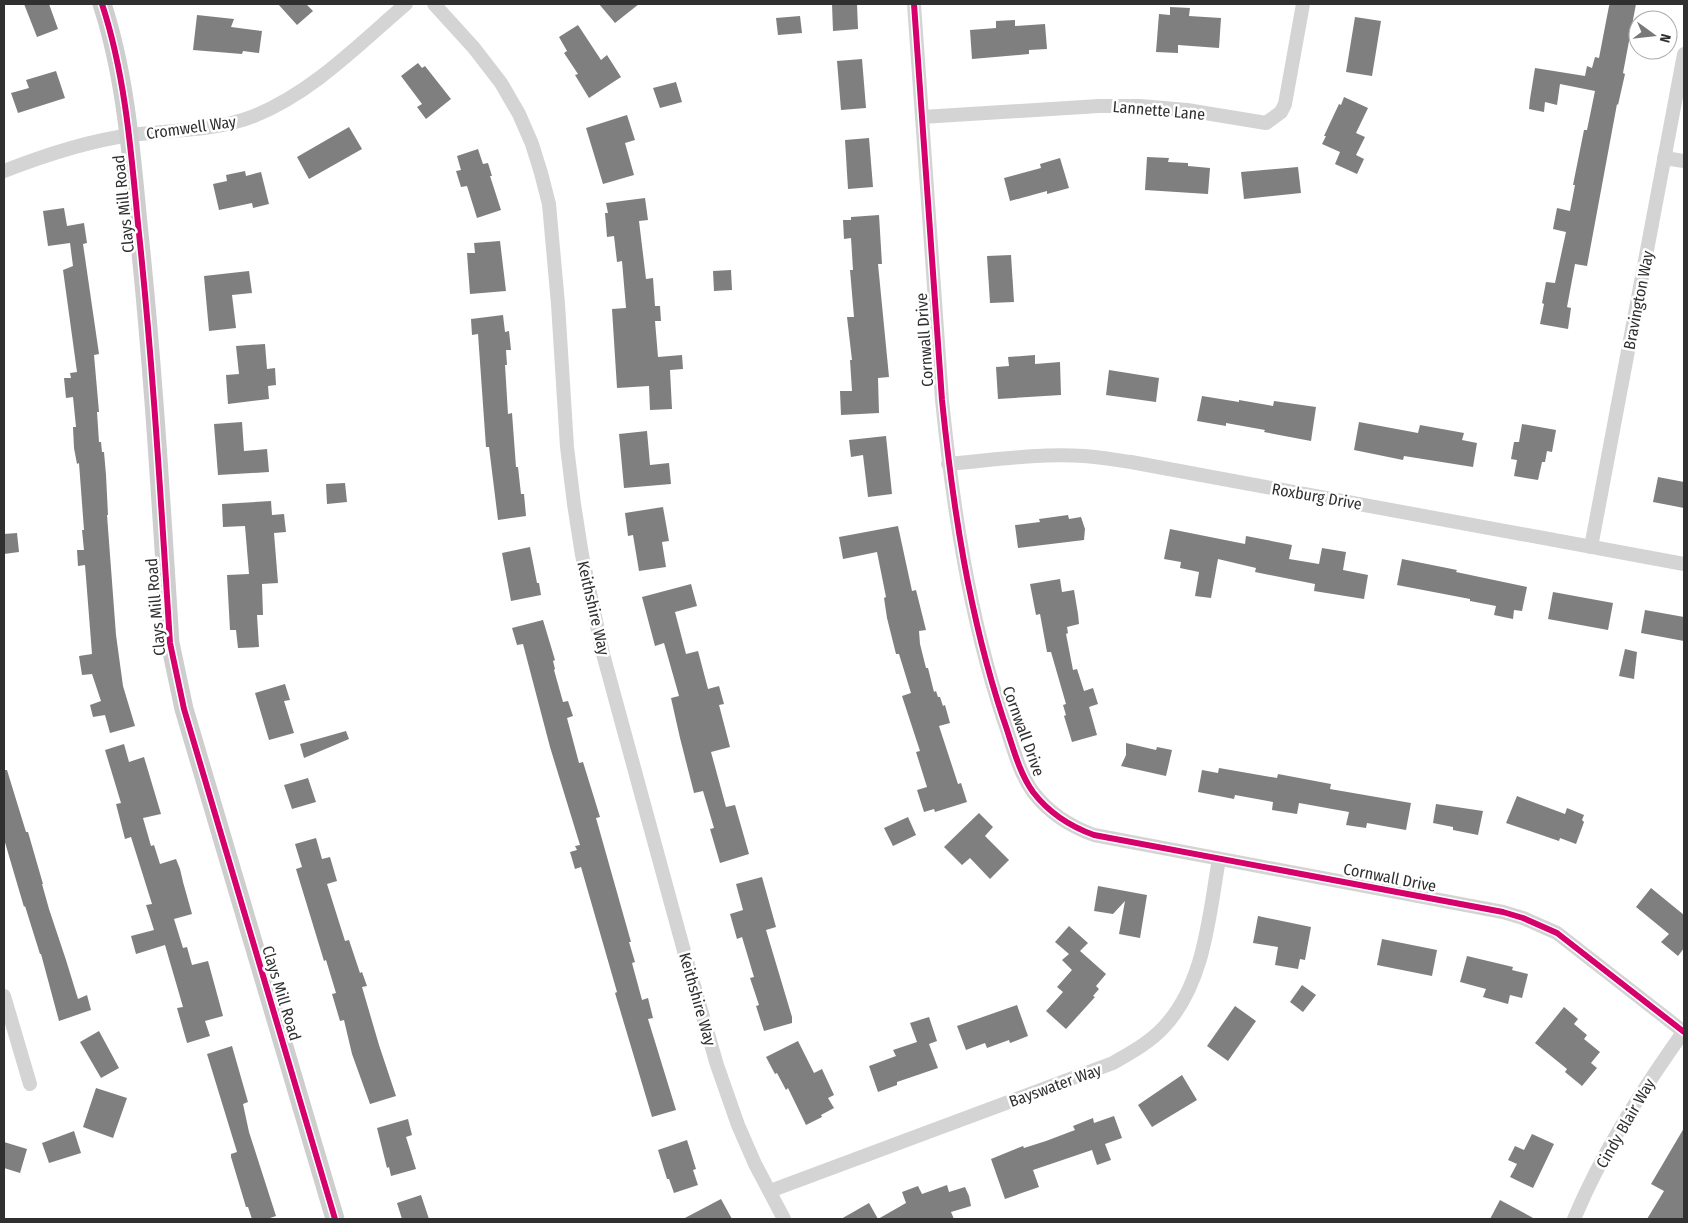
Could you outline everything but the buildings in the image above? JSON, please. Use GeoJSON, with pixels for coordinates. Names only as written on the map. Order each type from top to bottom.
{"type":"FeatureCollection","features":[{"type":"Feature","properties":{"kind":"main road","name":"Clays Mill Road"},"geometry":{"type":"LineString","coordinates":[[102,4],[111,33],[129,135],[153,380],[170,643],[173,659],[184,709],[335,1219]]}},
{"type":"Feature","properties":{"kind":"street","name":"Cromwell Way"},"geometry":{"type":"LineString","coordinates":[[4,171],[42,156],[129,135],[208,127],[252,117],[296,95],[314,83],[406,4]]}},
{"type":"Feature","properties":{"kind":"street","name":"Keithshire Way"},"geometry":{"type":"LineString","coordinates":[[434,4],[474,48],[501,83],[532,144],[541,173],[549,204],[558,304],[567,447],[574,504],[582,554],[603,654],[717,1065],[738,1125],[755,1164],[784,1219]]}},
{"type":"Feature","properties":{"kind":"street","name":"Cornwall Drive"},"geometry":{"type":"LineString","coordinates":[[914,4],[948,464],[962,557],[978,634],[991,682],[1020,769],[1032,791],[1047,808],[1062,820],[1094,835],[1128,843],[1493,910],[1523,918],[1557,933],[1576,946],[1684,1031]]}},
{"type":"Feature","properties":{"kind":"street","name":"Lannette Lane"},"geometry":{"type":"LineString","coordinates":[[922,117],[1099,106],[1131,106],[1187,110],[1266,122],[1281,112],[1285,104],[1303,4]]}},
{"type":"Feature","properties":{"kind":"street","name":"Bravington Way"},"geometry":{"type":"LineString","coordinates":[[1591,546],[1684,54]]}},
{"type":"Feature","properties":{"kind":"street"},"geometry":{"type":"LineString","coordinates":[[1664,158],[1684,161]]}},
{"type":"Feature","properties":{"kind":"street","name":"Roxburg Drive"},"geometry":{"type":"LineString","coordinates":[[948,464],[1052,456],[1084,456],[1121,461],[1684,564]]}},
{"type":"Feature","properties":{"kind":"street","name":"Bayswater Way"},"geometry":{"type":"LineString","coordinates":[[770,1191],[1113,1063],[1142,1046],[1163,1028],[1178,1010],[1186,994],[1201,952],[1219,859]]}},
{"type":"Feature","properties":{"kind":"street"},"geometry":{"type":"LineString","coordinates":[[4,996],[30,1084]]}},
{"type":"Feature","properties":{"kind":"street","name":"Cindy Blair Way"},"geometry":{"type":"LineString","coordinates":[[1574,1219],[1622,1123],[1684,1031]]}},
{"type":"Feature","properties":{"kind":"cycle path"},"geometry":{"type":"LineString","coordinates":[[102,4],[122,85],[133,168],[152,381],[170,643],[184,709],[335,1219]]}},
{"type":"Feature","properties":{"kind":"cycle path"},"geometry":{"type":"LineString","coordinates":[[914,4],[942,400],[957,521],[972,601],[991,679],[1023,775],[1033,792],[1039,800],[1060,818],[1094,835],[1503,912],[1523,918],[1557,933],[1684,1032]]}}]}
